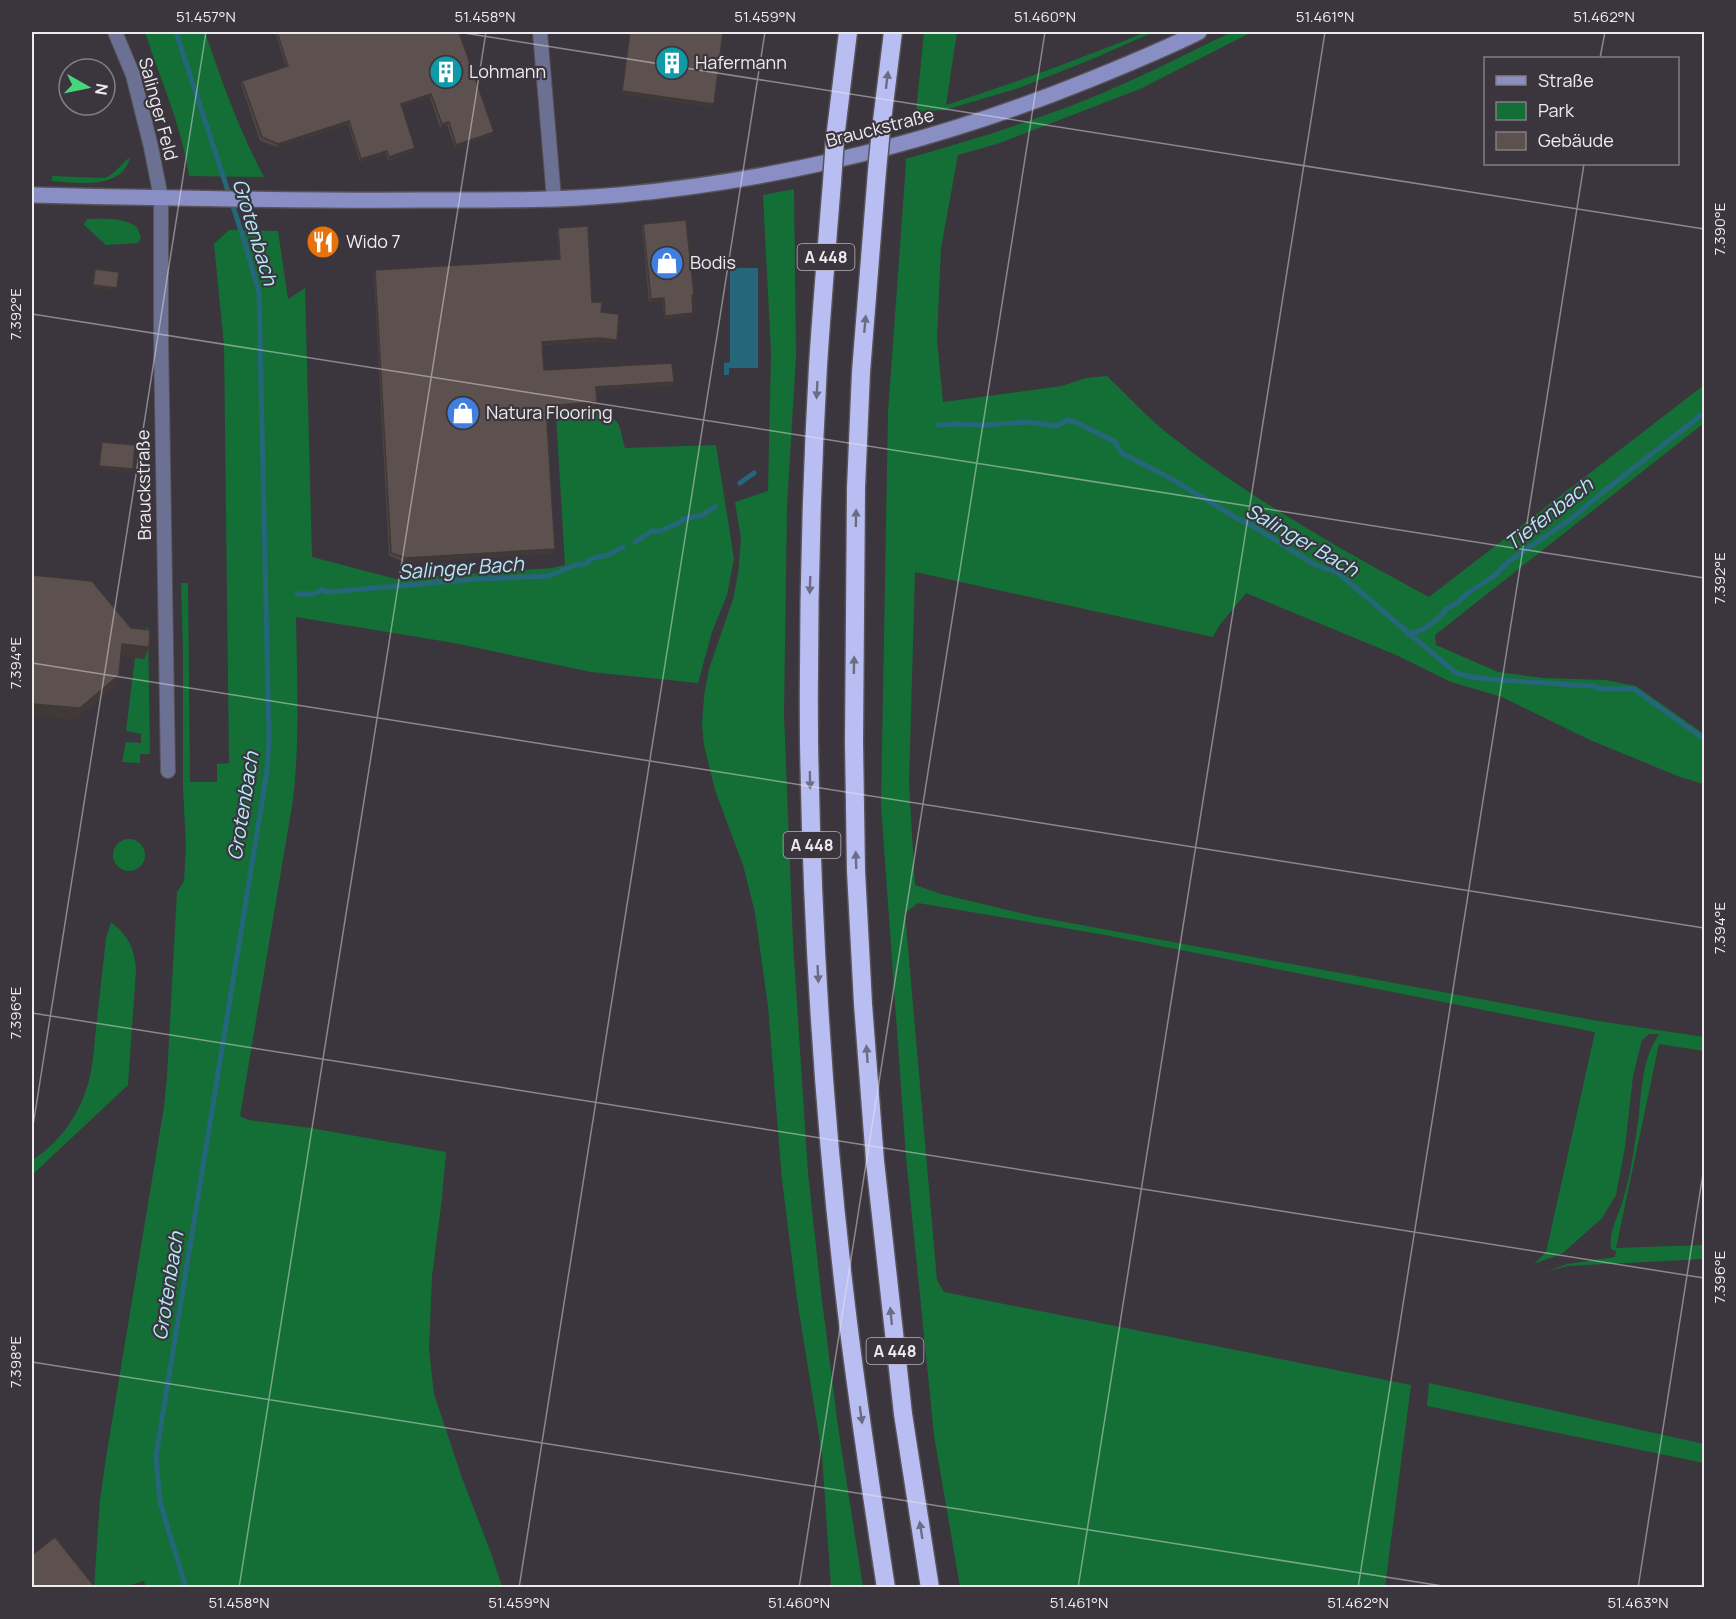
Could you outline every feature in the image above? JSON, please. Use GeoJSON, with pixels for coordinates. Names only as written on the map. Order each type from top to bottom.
{"type":"FeatureCollection","features":[{"type":"Feature","properties":{"kind":"highway","name":"A 448"},"geometry":{"type":"LineString","coordinates":[[848,32],[835,139],[818,366],[812,513],[809,740],[819,1001],[831,1160],[847,1316],[886,1587]]}},
{"type":"Feature","properties":{"kind":"highway","name":"A 448"},"geometry":{"type":"LineString","coordinates":[[893,32],[877,171],[861,372],[856,488],[854,731],[856,871],[875,1161],[903,1414],[930,1587]]}},
{"type":"Feature","properties":{"kind":"street","name":"Salinger Feld"},"geometry":{"type":"LineString","coordinates":[[115,32],[134,75],[161,198]]}},
{"type":"Feature","properties":{"kind":"street"},"geometry":{"type":"LineString","coordinates":[[540,32],[554,199]]}},
{"type":"Feature","properties":{"kind":"street","name":"Brauckstraße"},"geometry":{"type":"LineString","coordinates":[[32,195],[219,200],[554,199],[628,194],[740,180],[911,141],[974,123],[1136,61],[1199,32]]}},
{"type":"Feature","properties":{"kind":"street","name":"Brauckstraße"},"geometry":{"type":"LineString","coordinates":[[161,198],[168,771]]}},
{"type":"Feature","properties":{"kind":"green space"},"geometry":{"type":"Polygon","coordinates":[[[145,32],[205,32],[239,124],[264,177],[189,176],[176,121],[145,32]]]}},
{"type":"Feature","properties":{"kind":"green space"},"geometry":{"type":"Polygon","coordinates":[[[924,32],[957,32],[946,105],[1146,32],[1154,32],[1019,88],[945,110],[916,112],[924,32]]]}},
{"type":"Feature","properties":{"kind":"green space"},"geometry":{"type":"Polygon","coordinates":[[[1232,32],[1252,32],[1140,89],[1000,143],[958,155],[941,248],[937,339],[943,402],[1062,386],[1086,378],[1107,376],[1167,433],[1229,479],[1327,540],[1429,597],[1704,385],[1704,423],[1435,635],[1436,645],[1498,672],[1543,678],[1605,680],[1636,686],[1704,734],[1704,784],[1680,777],[1590,740],[1502,697],[1451,682],[1396,655],[1246,593],[1219,626],[1213,637],[915,572],[909,784],[915,885],[941,894],[1033,916],[1598,1021],[1704,1037],[1704,1051],[1659,1044],[1616,1248],[1704,1245],[1704,1259],[1567,1266],[1545,1272],[1567,1264],[1615,1257],[1616,1251],[1611,1249],[1611,1236],[1629,1176],[1646,1062],[1659,1034],[1649,1034],[1642,1040],[1633,1076],[1625,1147],[1616,1195],[1602,1218],[1563,1253],[1534,1264],[1546,1252],[1595,1032],[1105,935],[918,903],[905,913],[937,1280],[944,1292],[1411,1385],[1385,1587],[960,1587],[934,1435],[906,1157],[881,805],[888,413],[905,159],[995,132],[1083,101],[1232,32]]]}},
{"type":"Feature","properties":{"kind":"green space"},"geometry":{"type":"Polygon","coordinates":[[[130,157],[126,168],[109,180],[86,183],[52,181],[52,176],[105,178],[130,157]]]}},
{"type":"Feature","properties":{"kind":"green space"},"geometry":{"type":"Polygon","coordinates":[[[794,189],[796,356],[787,507],[784,714],[793,942],[808,1173],[838,1427],[863,1587],[831,1587],[822,1455],[797,1299],[782,1180],[768,1006],[755,913],[743,865],[715,790],[704,745],[702,724],[709,669],[733,599],[738,574],[741,539],[735,502],[768,491],[771,352],[763,195],[794,189]]]}},
{"type":"Feature","properties":{"kind":"green space"},"geometry":{"type":"Polygon","coordinates":[[[87,219],[113,219],[131,224],[137,227],[141,238],[138,243],[106,245],[83,224],[87,219]]]}},
{"type":"Feature","properties":{"kind":"green space"},"geometry":{"type":"Polygon","coordinates":[[[229,230],[278,231],[288,299],[305,288],[312,557],[396,579],[552,568],[565,565],[556,415],[597,410],[619,425],[625,448],[716,445],[734,559],[727,595],[712,632],[698,683],[591,672],[454,643],[296,617],[297,731],[293,800],[240,1116],[249,1120],[311,1128],[446,1152],[432,1276],[429,1349],[434,1394],[502,1587],[146,1588],[144,1581],[124,1587],[94,1588],[105,1464],[164,1107],[177,892],[184,881],[186,847],[183,787],[181,583],[188,583],[190,782],[217,782],[217,764],[229,763],[224,345],[214,244],[229,230]]]}},
{"type":"Feature","properties":{"kind":"green space"},"geometry":{"type":"Polygon","coordinates":[[[148,627],[150,754],[140,754],[140,763],[122,762],[126,742],[141,743],[141,734],[126,731],[138,633],[148,627]]]}},
{"type":"Feature","properties":{"kind":"green space"},"geometry":{"type":"Polygon","coordinates":[[[129,839],[140,844],[145,855],[140,866],[129,871],[118,866],[113,855],[118,844],[129,839]]]}},
{"type":"Feature","properties":{"kind":"green space"},"geometry":{"type":"Polygon","coordinates":[[[111,922],[126,937],[132,949],[136,970],[128,1085],[32,1175],[32,1160],[51,1146],[67,1128],[88,1084],[93,1060],[106,938],[111,922]]]}},
{"type":"Feature","properties":{"kind":"green space"},"geometry":{"type":"Polygon","coordinates":[[[1429,1383],[1704,1444],[1704,1463],[1427,1406],[1429,1383]]]}},
{"type":"Feature","properties":{"kind":"water"},"geometry":{"type":"Polygon","coordinates":[[[730,268],[758,268],[758,368],[729,368],[729,375],[724,375],[724,363],[730,362],[730,268]]]}},
{"type":"Feature","properties":{"kind":"building"},"geometry":{"type":"Polygon","coordinates":[[[277,32],[459,32],[494,132],[456,145],[449,122],[442,124],[431,94],[401,104],[415,148],[389,157],[387,151],[361,159],[349,121],[278,144],[262,137],[242,81],[288,66],[277,32]]]}},
{"type":"Feature","properties":{"kind":"building","name":"Hafermann"},"geometry":{"type":"Polygon","coordinates":[[[630,32],[723,32],[714,104],[622,91],[630,32]]]}},
{"type":"Feature","properties":{"kind":"building","name":"Bodis"},"geometry":{"type":"Polygon","coordinates":[[[686,220],[694,295],[692,295],[693,313],[665,316],[664,298],[651,299],[643,224],[686,220]]]}},
{"type":"Feature","properties":{"kind":"building","name":"Natura Flooring"},"geometry":{"type":"Polygon","coordinates":[[[588,226],[592,302],[602,302],[601,312],[619,314],[617,340],[599,338],[542,342],[544,370],[672,363],[674,382],[596,387],[597,402],[546,406],[555,549],[406,558],[391,553],[375,270],[560,259],[558,228],[588,226]]]}},
{"type":"Feature","properties":{"kind":"building","name":"Wido 7"},"geometry":{"type":"Polygon","coordinates":[[[337,231],[338,246],[311,247],[310,233],[337,231]]]}},
{"type":"Feature","properties":{"kind":"building"},"geometry":{"type":"Polygon","coordinates":[[[95,269],[119,272],[117,288],[93,285],[95,269]]]}},
{"type":"Feature","properties":{"kind":"building"},"geometry":{"type":"Polygon","coordinates":[[[102,442],[135,445],[133,469],[99,466],[102,442]]]}},
{"type":"Feature","properties":{"kind":"building"},"geometry":{"type":"Polygon","coordinates":[[[32,575],[92,581],[131,628],[150,630],[149,647],[122,644],[119,675],[80,708],[32,704],[32,575]]]}},
{"type":"Feature","properties":{"kind":"building"},"geometry":{"type":"Polygon","coordinates":[[[55,1537],[95,1587],[32,1587],[32,1555],[55,1537]]]}},
{"type":"Feature","properties":{"kind":"waterway","name":"Grotenbach"},"geometry":{"type":"LineString","coordinates":[[176,32],[259,293],[269,738],[267,771],[156,1456],[160,1502],[186,1588]]}},
{"type":"Feature","properties":{"kind":"waterway","name":"Tiefenbach"},"geometry":{"type":"LineString","coordinates":[[1408,634],[1424,629],[1441,616],[1447,608],[1459,602],[1466,594],[1494,576],[1508,562],[1572,518],[1704,413]]}},
{"type":"Feature","properties":{"kind":"waterway","name":"Salinger Bach"},"geometry":{"type":"LineString","coordinates":[[938,425],[1028,422],[1057,426],[1067,420],[1075,422],[1114,441],[1123,454],[1170,478],[1315,565],[1338,573],[1456,673],[1491,679],[1594,686],[1600,689],[1634,689],[1704,739]]}},
{"type":"Feature","properties":{"kind":"waterway","name":"Salinger Bach"},"geometry":{"type":"LineString","coordinates":[[740,483],[754,473]]}},
{"type":"Feature","properties":{"kind":"waterway","name":"Salinger Bach"},"geometry":{"type":"LineString","coordinates":[[635,542],[652,531],[660,531],[683,519],[703,515],[715,507]]}},
{"type":"Feature","properties":{"kind":"waterway","name":"Salinger Bach"},"geometry":{"type":"LineString","coordinates":[[297,594],[313,594],[321,590],[329,592],[478,579],[549,576],[575,565],[585,564],[593,558],[608,555],[623,547]]}},
{"type":"Feature","properties":{"kind":"place","name":"Hafermann"},"geometry":{"type":"Point","coordinates":[672,63]}},
{"type":"Feature","properties":{"kind":"place","name":"Lohmann"},"geometry":{"type":"Point","coordinates":[446,72]}},
{"type":"Feature","properties":{"kind":"place","name":"Wido 7"},"geometry":{"type":"Point","coordinates":[323,242]}},
{"type":"Feature","properties":{"kind":"place","name":"Bodis"},"geometry":{"type":"Point","coordinates":[667,263]}},
{"type":"Feature","properties":{"kind":"place","name":"Natura Flooring"},"geometry":{"type":"Point","coordinates":[463,413]}}]}
